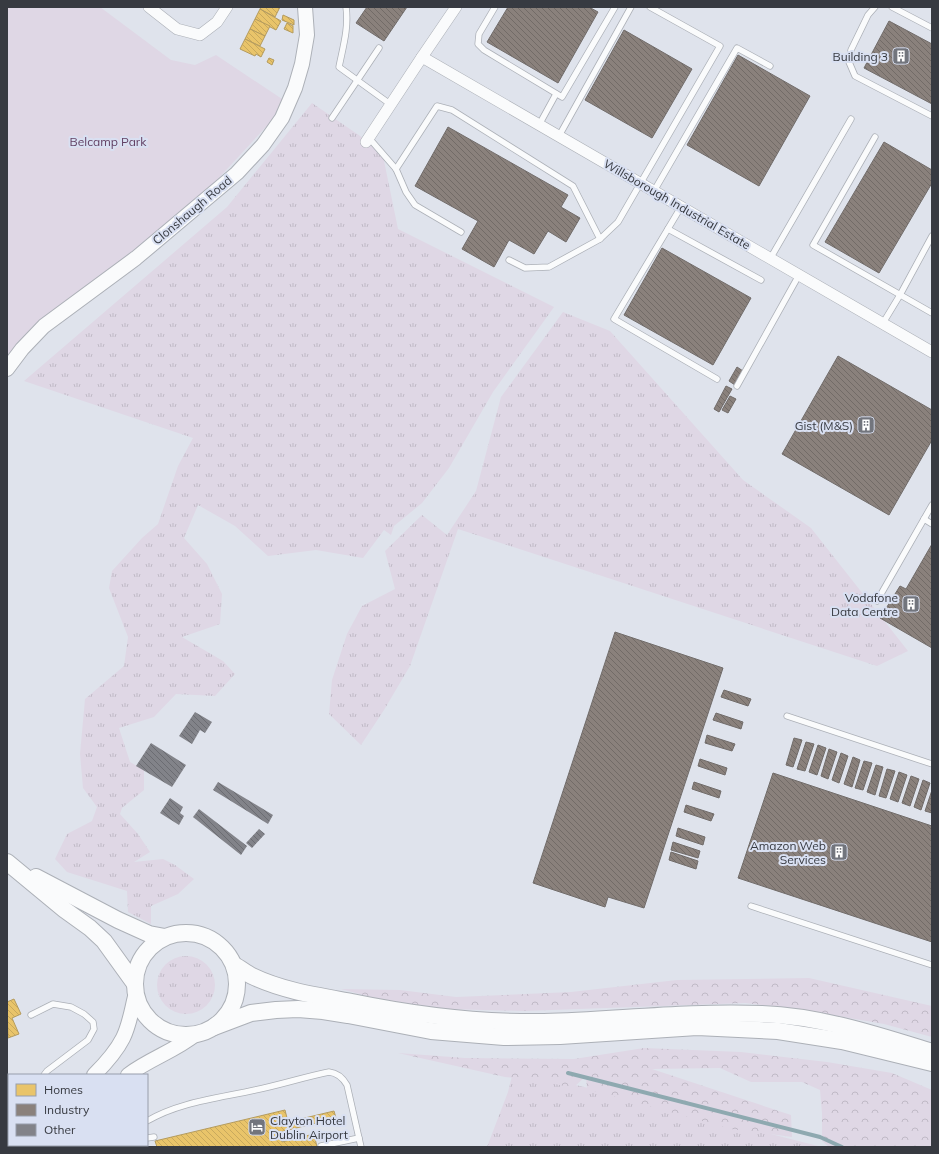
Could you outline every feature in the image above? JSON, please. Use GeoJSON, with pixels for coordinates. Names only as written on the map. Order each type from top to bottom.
{"type":"FeatureCollection","features":[{"type":"Feature","properties":{"kind":"main road"},"geometry":{"type":"LineString","coordinates":[[8,862],[118,920],[149,934],[165,937]]}},
{"type":"Feature","properties":{"kind":"main road"},"geometry":{"type":"LineString","coordinates":[[8,862],[104,941],[135,988],[140,1005],[147,1017],[157,1026],[169,1032],[182,1035],[196,1034],[251,1013],[298,1009],[342,1014],[431,1031],[504,1037],[560,1036],[705,1027],[778,1031],[842,1040],[932,1063]]}},
{"type":"Feature","properties":{"kind":"main road"},"geometry":{"type":"LineString","coordinates":[[135,988],[137,969],[143,956],[153,945],[165,937],[183,933],[202,935],[212,939],[228,954],[237,974],[238,985],[235,1000],[228,1013],[222,1021],[214,1027]]}},
{"type":"Feature","properties":{"kind":"main road"},"geometry":{"type":"LineString","coordinates":[[234,965],[252,976],[295,990],[400,1012],[474,1020],[543,1022],[713,1014],[776,1015],[796,1017],[856,1029],[932,1052]]}},
{"type":"Feature","properties":{"kind":"street"},"geometry":{"type":"LineString","coordinates":[[149,7],[177,29],[200,35],[217,22],[227,7]]}},
{"type":"Feature","properties":{"kind":"street","name":"Clonshaugh Road"},"geometry":{"type":"LineString","coordinates":[[7,369],[22,349],[44,326],[136,258],[237,173],[263,145],[282,118],[295,88],[302,64],[306,35],[305,7]]}},
{"type":"Feature","properties":{"kind":"street"},"geometry":{"type":"LineString","coordinates":[[367,140],[456,7]]}},
{"type":"Feature","properties":{"kind":"street","name":"Willsborough Industrial Estate"},"geometry":{"type":"LineString","coordinates":[[422,57],[932,352]]}},
{"type":"Feature","properties":{"kind":"street"},"geometry":{"type":"LineString","coordinates":[[95,1074],[108,1061],[123,1038],[128,1025],[135,988]]}},
{"type":"Feature","properties":{"kind":"street"},"geometry":{"type":"LineString","coordinates":[[130,1074],[146,1063],[186,1042],[196,1034]]}},
{"type":"Feature","properties":{"kind":"lane"},"geometry":{"type":"LineString","coordinates":[[346,7],[346,30],[339,67],[390,104]]}},
{"type":"Feature","properties":{"kind":"lane"},"geometry":{"type":"LineString","coordinates":[[495,7],[479,34],[478,44],[484,50],[562,97],[615,7]]}},
{"type":"Feature","properties":{"kind":"lane"},"geometry":{"type":"LineString","coordinates":[[559,136],[631,7]]}},
{"type":"Feature","properties":{"kind":"lane"},"geometry":{"type":"LineString","coordinates":[[510,260],[525,268],[549,267],[600,239],[618,222],[720,46],[650,7]]}},
{"type":"Feature","properties":{"kind":"lane"},"geometry":{"type":"LineString","coordinates":[[875,7],[868,15],[851,50],[849,62],[855,76],[932,116]]}},
{"type":"Feature","properties":{"kind":"lane"},"geometry":{"type":"LineString","coordinates":[[892,7],[932,28]]}},
{"type":"Feature","properties":{"kind":"lane"},"geometry":{"type":"LineString","coordinates":[[332,118],[379,48]]}},
{"type":"Feature","properties":{"kind":"lane"},"geometry":{"type":"LineString","coordinates":[[654,191],[737,48],[770,66]]}},
{"type":"Feature","properties":{"kind":"lane"},"geometry":{"type":"LineString","coordinates":[[538,124],[556,94]]}},
{"type":"Feature","properties":{"kind":"lane"},"geometry":{"type":"LineString","coordinates":[[396,169],[437,106],[452,110],[573,186],[600,239]]}},
{"type":"Feature","properties":{"kind":"lane"},"geometry":{"type":"LineString","coordinates":[[770,258],[851,119]]}},
{"type":"Feature","properties":{"kind":"lane"},"geometry":{"type":"LineString","coordinates":[[875,138],[813,246],[932,312]]}},
{"type":"Feature","properties":{"kind":"lane"},"geometry":{"type":"LineString","coordinates":[[367,140],[396,169],[406,192],[415,205],[461,232]]}},
{"type":"Feature","properties":{"kind":"lane"},"geometry":{"type":"LineString","coordinates":[[681,207],[614,319],[717,379]]}},
{"type":"Feature","properties":{"kind":"lane"},"geometry":{"type":"LineString","coordinates":[[668,229],[761,280]]}},
{"type":"Feature","properties":{"kind":"lane"},"geometry":{"type":"LineString","coordinates":[[883,323],[932,236]]}},
{"type":"Feature","properties":{"kind":"lane"},"geometry":{"type":"LineString","coordinates":[[737,386],[800,275]]}},
{"type":"Feature","properties":{"kind":"lane"},"geometry":{"type":"LineString","coordinates":[[877,601],[932,505]]}},
{"type":"Feature","properties":{"kind":"lane"},"geometry":{"type":"LineString","coordinates":[[924,519],[932,524]]}},
{"type":"Feature","properties":{"kind":"lane"},"geometry":{"type":"LineString","coordinates":[[787,716],[932,764]]}},
{"type":"Feature","properties":{"kind":"lane"},"geometry":{"type":"LineString","coordinates":[[751,906],[932,965]]}},
{"type":"Feature","properties":{"kind":"lane"},"geometry":{"type":"LineString","coordinates":[[31,1015],[52,1004],[71,1007],[84,1014],[93,1022],[94,1030],[88,1040],[45,1074]]}},
{"type":"Feature","properties":{"kind":"lane"},"geometry":{"type":"LineString","coordinates":[[148,1120],[157,1115],[182,1106],[262,1089],[329,1072],[336,1073],[347,1085],[361,1147]]}},
{"type":"Feature","properties":{"kind":"lane"},"geometry":{"type":"LineString","coordinates":[[148,1138],[154,1137]]}},
{"type":"Feature","properties":{"kind":"lane"},"geometry":{"type":"LineString","coordinates":[[321,1146],[359,1138]]}},
{"type":"Feature","properties":{"kind":"green space","name":"Belcamp Park"},"geometry":{"type":"Polygon","coordinates":[[[7,7],[100,7],[171,60],[195,65],[216,55],[288,103],[204,194],[7,356],[7,7]]]}},
{"type":"Feature","properties":{"kind":"green space"},"geometry":{"type":"Polygon","coordinates":[[[312,103],[382,151],[398,229],[554,307],[493,392],[449,468],[422,503],[394,526],[391,535],[384,530],[363,558],[316,550],[268,556],[235,526],[198,505],[184,538],[207,564],[222,594],[220,624],[182,637],[223,661],[235,674],[215,696],[176,694],[154,717],[119,728],[130,762],[144,770],[144,790],[122,808],[120,814],[138,834],[150,852],[134,862],[163,859],[175,865],[194,879],[178,894],[151,906],[151,924],[128,912],[127,891],[67,872],[55,859],[67,834],[92,821],[97,807],[83,788],[80,754],[85,699],[124,666],[128,637],[109,588],[112,571],[142,538],[158,524],[178,466],[193,438],[24,381],[227,207],[312,103]]]}},
{"type":"Feature","properties":{"kind":"green space"},"geometry":{"type":"Polygon","coordinates":[[[563,312],[610,331],[743,480],[811,528],[908,651],[877,666],[458,529],[410,666],[361,745],[329,714],[332,680],[347,634],[362,606],[395,589],[385,551],[422,515],[447,535],[476,491],[501,397],[563,312]]]}},
{"type":"Feature","properties":{"kind":"green space"},"geometry":{"type":"Polygon","coordinates":[[[186,956],[197,958],[210,969],[213,974],[215,985],[213,996],[202,1009],[197,1012],[186,1014],[175,1012],[162,1001],[159,996],[157,985],[159,974],[170,961],[175,958],[186,956]]]}},
{"type":"Feature","properties":{"kind":"green space"},"geometry":{"type":"Polygon","coordinates":[[[809,978],[932,1006],[932,1037],[884,1024],[797,1009],[745,1003],[524,1011],[412,1008],[341,989],[400,990],[456,997],[571,992],[677,980],[809,978]]]}},
{"type":"Feature","properties":{"kind":"green space"},"geometry":{"type":"Polygon","coordinates":[[[644,1048],[741,1052],[827,1062],[892,1073],[932,1090],[932,1147],[829,1147],[822,1141],[820,1090],[802,1082],[751,1082],[720,1068],[652,1069],[791,1115],[792,1137],[731,1129],[587,1089],[586,1076],[573,1088],[546,1082],[505,1077],[398,1053],[465,1058],[574,1059],[644,1048]]]}},
{"type":"Feature","properties":{"kind":"green space"},"geometry":{"type":"Polygon","coordinates":[[[512,1076],[549,1079],[593,1089],[822,1147],[487,1147],[508,1092],[512,1076]]]}},
{"type":"Feature","properties":{"kind":"building: Homes"},"geometry":{"type":"Polygon","coordinates":[[[261,7],[280,7],[275,17],[260,9],[261,7]]]}},
{"type":"Feature","properties":{"kind":"building: Homes"},"geometry":{"type":"Polygon","coordinates":[[[260,9],[281,21],[276,30],[255,19],[260,9]]]}},
{"type":"Feature","properties":{"kind":"building: Homes"},"geometry":{"type":"Polygon","coordinates":[[[283,15],[294,20],[294,25],[282,20],[283,15]]]}},
{"type":"Feature","properties":{"kind":"building: Homes"},"geometry":{"type":"Polygon","coordinates":[[[255,19],[270,26],[265,36],[250,29],[255,19]]]}},
{"type":"Feature","properties":{"kind":"building: Homes"},"geometry":{"type":"Polygon","coordinates":[[[287,23],[293,26],[293,33],[284,29],[287,23]]]}},
{"type":"Feature","properties":{"kind":"building: Homes"},"geometry":{"type":"Polygon","coordinates":[[[250,29],[265,36],[260,46],[245,39],[250,29]]]}},
{"type":"Feature","properties":{"kind":"building: Homes"},"geometry":{"type":"Polygon","coordinates":[[[245,39],[265,49],[261,57],[256,54],[255,56],[240,49],[245,39]]]}},
{"type":"Feature","properties":{"kind":"building: Homes"},"geometry":{"type":"Polygon","coordinates":[[[269,58],[274,60],[272,65],[267,62],[269,58]]]}},
{"type":"Feature","properties":{"kind":"building: Homes"},"geometry":{"type":"Polygon","coordinates":[[[14,999],[21,1014],[12,1018],[19,1034],[8,1038],[7,1002],[14,999]]]}},
{"type":"Feature","properties":{"kind":"building: Homes","name":"Clayton Hotel Dublin Airport"},"geometry":{"type":"Polygon","coordinates":[[[285,1110],[288,1122],[334,1111],[336,1118],[280,1132],[282,1142],[314,1134],[317,1147],[157,1147],[155,1141],[285,1110]]]}},
{"type":"Feature","properties":{"kind":"building: Industry"},"geometry":{"type":"Polygon","coordinates":[[[367,7],[407,7],[384,41],[356,23],[367,7]]]}},
{"type":"Feature","properties":{"kind":"building: Industry"},"geometry":{"type":"Polygon","coordinates":[[[508,7],[589,7],[598,12],[558,83],[487,42],[508,7]]]}},
{"type":"Feature","properties":{"kind":"building: Industry","name":"Building 3"},"geometry":{"type":"Polygon","coordinates":[[[889,21],[932,44],[932,104],[864,68],[889,21]]]}},
{"type":"Feature","properties":{"kind":"building: Industry"},"geometry":{"type":"Polygon","coordinates":[[[624,30],[692,69],[652,138],[585,100],[624,30]]]}},
{"type":"Feature","properties":{"kind":"building: Industry"},"geometry":{"type":"Polygon","coordinates":[[[738,55],[810,96],[759,186],[687,145],[738,55]]]}},
{"type":"Feature","properties":{"kind":"building: Industry"},"geometry":{"type":"Polygon","coordinates":[[[448,127],[568,195],[561,207],[580,218],[566,242],[548,231],[534,254],[509,240],[494,267],[462,249],[478,221],[415,186],[448,127]]]}},
{"type":"Feature","properties":{"kind":"building: Industry"},"geometry":{"type":"Polygon","coordinates":[[[884,142],[932,170],[932,183],[879,273],[825,242],[884,142]]]}},
{"type":"Feature","properties":{"kind":"building: Industry"},"geometry":{"type":"Polygon","coordinates":[[[662,248],[751,298],[713,365],[624,315],[662,248]]]}},
{"type":"Feature","properties":{"kind":"building: Industry","name":"Gist (M&S)"},"geometry":{"type":"Polygon","coordinates":[[[838,356],[932,410],[932,440],[889,515],[782,454],[838,356]]]}},
{"type":"Feature","properties":{"kind":"building: Industry"},"geometry":{"type":"Polygon","coordinates":[[[737,367],[743,371],[735,385],[729,381],[737,367]]]}},
{"type":"Feature","properties":{"kind":"building: Industry"},"geometry":{"type":"Polygon","coordinates":[[[726,386],[732,389],[719,412],[714,409],[726,386]]]}},
{"type":"Feature","properties":{"kind":"building: Industry"},"geometry":{"type":"Polygon","coordinates":[[[730,396],[736,399],[728,413],[722,410],[730,396]]]}},
{"type":"Feature","properties":{"kind":"building: Industry","name":"Vodafone Data Centre"},"geometry":{"type":"Polygon","coordinates":[[[932,544],[932,648],[880,618],[900,586],[906,589],[932,544]]]}},
{"type":"Feature","properties":{"kind":"building: Industry"},"geometry":{"type":"Polygon","coordinates":[[[615,632],[723,668],[644,908],[608,897],[605,907],[533,883],[615,632]]]}},
{"type":"Feature","properties":{"kind":"building: Industry"},"geometry":{"type":"Polygon","coordinates":[[[724,690],[751,699],[748,706],[721,697],[724,690]]]}},
{"type":"Feature","properties":{"kind":"building: Industry"},"geometry":{"type":"Polygon","coordinates":[[[716,713],[743,722],[741,729],[713,720],[716,713]]]}},
{"type":"Feature","properties":{"kind":"building: Industry"},"geometry":{"type":"Polygon","coordinates":[[[707,735],[735,744],[732,751],[705,743],[707,735]]]}},
{"type":"Feature","properties":{"kind":"building: Industry"},"geometry":{"type":"Polygon","coordinates":[[[794,738],[802,740],[793,767],[786,765],[794,738]]]}},
{"type":"Feature","properties":{"kind":"building: Industry"},"geometry":{"type":"Polygon","coordinates":[[[806,742],[814,744],[805,771],[797,769],[806,742]]]}},
{"type":"Feature","properties":{"kind":"building: Industry"},"geometry":{"type":"Polygon","coordinates":[[[818,745],[826,748],[817,775],[809,772],[818,745]]]}},
{"type":"Feature","properties":{"kind":"building: Industry"},"geometry":{"type":"Polygon","coordinates":[[[829,749],[837,752],[828,779],[821,776],[829,749]]]}},
{"type":"Feature","properties":{"kind":"building: Industry"},"geometry":{"type":"Polygon","coordinates":[[[841,753],[848,756],[839,783],[832,780],[841,753]]]}},
{"type":"Feature","properties":{"kind":"building: Industry"},"geometry":{"type":"Polygon","coordinates":[[[853,757],[860,760],[852,787],[844,784],[853,757]]]}},
{"type":"Feature","properties":{"kind":"building: Industry"},"geometry":{"type":"Polygon","coordinates":[[[700,759],[727,768],[725,775],[698,766],[700,759]]]}},
{"type":"Feature","properties":{"kind":"building: Industry"},"geometry":{"type":"Polygon","coordinates":[[[864,761],[872,763],[863,790],[855,788],[864,761]]]}},
{"type":"Feature","properties":{"kind":"building: Industry"},"geometry":{"type":"Polygon","coordinates":[[[876,765],[883,767],[875,795],[867,792],[876,765]]]}},
{"type":"Feature","properties":{"kind":"building: Industry"},"geometry":{"type":"Polygon","coordinates":[[[887,769],[895,771],[886,798],[879,796],[887,769]]]}},
{"type":"Feature","properties":{"kind":"building: Industry"},"geometry":{"type":"Polygon","coordinates":[[[899,772],[907,775],[898,802],[890,799],[899,772]]]}},
{"type":"Feature","properties":{"kind":"building: Industry","name":"Amazon Web Services"},"geometry":{"type":"Polygon","coordinates":[[[773,773],[932,826],[932,942],[738,878],[773,773]]]}},
{"type":"Feature","properties":{"kind":"building: Industry"},"geometry":{"type":"Polygon","coordinates":[[[911,776],[919,779],[910,806],[902,803],[911,776]]]}},
{"type":"Feature","properties":{"kind":"building: Industry"},"geometry":{"type":"Polygon","coordinates":[[[923,780],[930,783],[921,810],[914,807],[923,780]]]}},
{"type":"Feature","properties":{"kind":"building: Industry"},"geometry":{"type":"Polygon","coordinates":[[[694,782],[721,791],[719,798],[692,789],[694,782]]]}},
{"type":"Feature","properties":{"kind":"building: Industry"},"geometry":{"type":"Polygon","coordinates":[[[932,790],[932,813],[925,811],[932,790]]]}},
{"type":"Feature","properties":{"kind":"building: Industry"},"geometry":{"type":"Polygon","coordinates":[[[686,805],[714,814],[711,821],[684,812],[686,805]]]}},
{"type":"Feature","properties":{"kind":"building: Industry"},"geometry":{"type":"Polygon","coordinates":[[[678,828],[705,837],[703,845],[676,836],[678,828]]]}},
{"type":"Feature","properties":{"kind":"building: Industry"},"geometry":{"type":"Polygon","coordinates":[[[673,842],[700,851],[698,858],[671,850],[673,842]]]}},
{"type":"Feature","properties":{"kind":"building: Industry"},"geometry":{"type":"Polygon","coordinates":[[[671,852],[698,861],[696,869],[669,860],[671,852]]]}},
{"type":"Feature","properties":{"kind":"building: Other"},"geometry":{"type":"Polygon","coordinates":[[[195,712],[212,722],[205,733],[200,730],[192,744],[179,736],[195,712]]]}},
{"type":"Feature","properties":{"kind":"building: Other"},"geometry":{"type":"Polygon","coordinates":[[[151,743],[186,765],[172,787],[136,766],[151,743]]]}},
{"type":"Feature","properties":{"kind":"building: Other"},"geometry":{"type":"Polygon","coordinates":[[[218,782],[273,815],[268,824],[213,790],[218,782]]]}},
{"type":"Feature","properties":{"kind":"building: Other"},"geometry":{"type":"Polygon","coordinates":[[[170,798],[183,807],[180,813],[184,816],[179,825],[160,813],[170,798]]]}},
{"type":"Feature","properties":{"kind":"building: Other"},"geometry":{"type":"Polygon","coordinates":[[[199,809],[247,846],[241,855],[193,817],[199,809]]]}},
{"type":"Feature","properties":{"kind":"building: Other"},"geometry":{"type":"Polygon","coordinates":[[[259,829],[265,834],[252,848],[246,843],[259,829]]]}},
{"type":"Feature","properties":{"kind":"waterway"},"geometry":{"type":"LineString","coordinates":[[568,1073],[820,1137],[842,1147]]}},
{"type":"Feature","properties":{"kind":"place","name":"Building 3"},"geometry":{"type":"Point","coordinates":[901,56]}},
{"type":"Feature","properties":{"kind":"place","name":"Gist (M&S)"},"geometry":{"type":"Point","coordinates":[866,425]}},
{"type":"Feature","properties":{"kind":"place","name":"Vodafone Data Centre"},"geometry":{"type":"Point","coordinates":[911,604]}},
{"type":"Feature","properties":{"kind":"place","name":"Amazon Web Services"},"geometry":{"type":"Point","coordinates":[839,852]}},
{"type":"Feature","properties":{"kind":"place","name":"Clayton Hotel Dublin Airport"},"geometry":{"type":"Point","coordinates":[257,1127]}}]}
